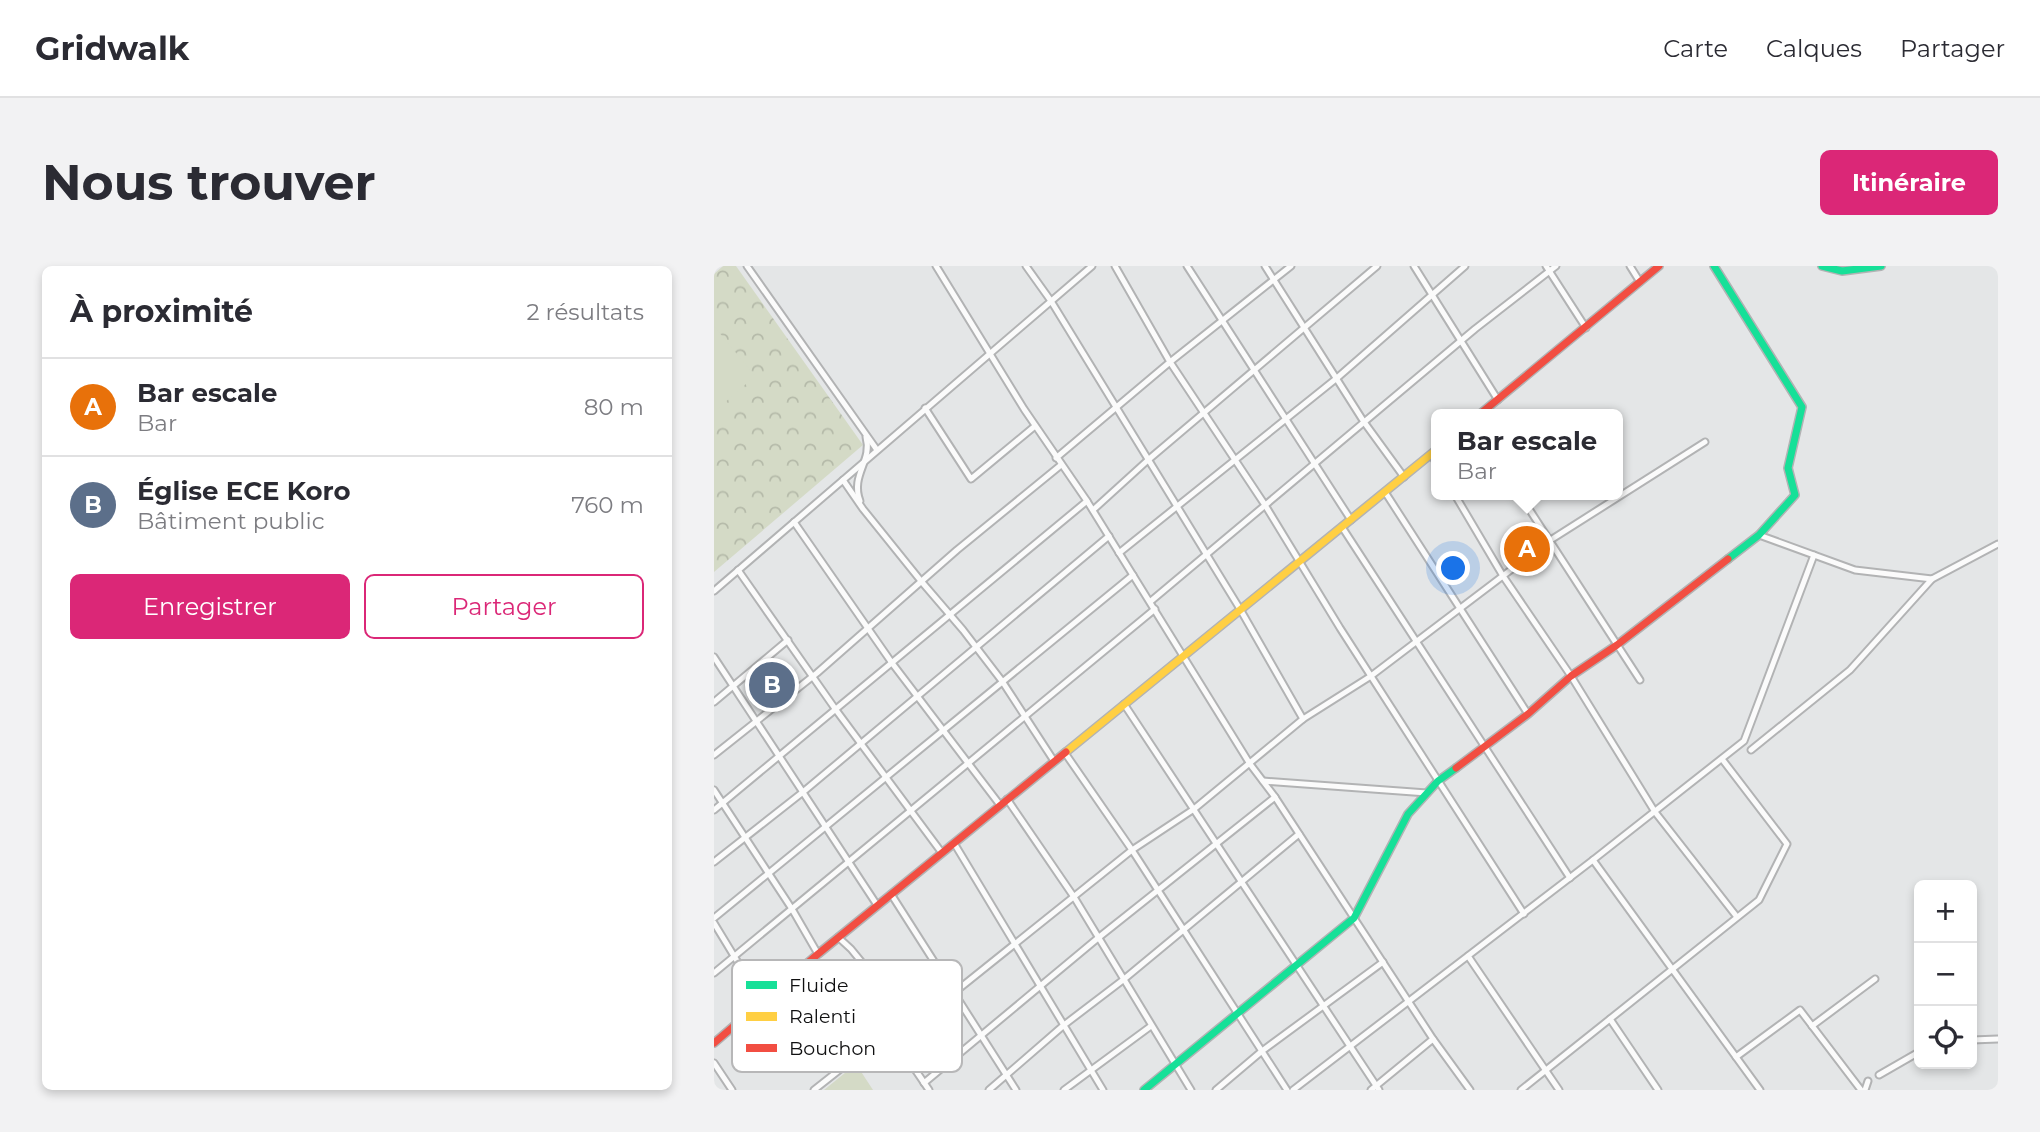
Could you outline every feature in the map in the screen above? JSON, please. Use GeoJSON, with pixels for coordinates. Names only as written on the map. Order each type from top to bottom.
{"type":"FeatureCollection","features":[{"type":"Feature","properties":{"kind":"street"},"geometry":{"type":"LineString","coordinates":[[747,266],[877,450]]}},
{"type":"Feature","properties":{"kind":"street"},"geometry":{"type":"LineString","coordinates":[[936,266],[1061,466],[1087,500],[1151,601],[1250,764],[1275,797],[1433,1039],[1470,1090]]}},
{"type":"Feature","properties":{"kind":"street"},"geometry":{"type":"LineString","coordinates":[[1026,266],[1051,301],[1177,506],[1303,719]]}},
{"type":"Feature","properties":{"kind":"street"},"geometry":{"type":"LineString","coordinates":[[714,591],[1091,266]]}},
{"type":"Feature","properties":{"kind":"street"},"geometry":{"type":"LineString","coordinates":[[1115,266],[1170,362],[1265,505],[1524,914]]}},
{"type":"Feature","properties":{"kind":"street"},"geometry":{"type":"LineString","coordinates":[[1187,266],[1350,520]]}},
{"type":"Feature","properties":{"kind":"street"},"geometry":{"type":"LineString","coordinates":[[1265,266],[1364,422],[1404,477]]}},
{"type":"Feature","properties":{"kind":"street"},"geometry":{"type":"LineString","coordinates":[[1056,458],[1170,362],[1291,266]]}},
{"type":"Feature","properties":{"kind":"street"},"geometry":{"type":"LineString","coordinates":[[1093,510],[1377,266]]}},
{"type":"Feature","properties":{"kind":"street"},"geometry":{"type":"LineString","coordinates":[[1414,266],[1498,400]]}},
{"type":"Feature","properties":{"kind":"street"},"geometry":{"type":"LineString","coordinates":[[1119,553],[1337,377],[1465,266]]}},
{"type":"Feature","properties":{"kind":"street"},"geometry":{"type":"LineString","coordinates":[[1151,601],[1548,269],[1556,266]]}},
{"type":"Feature","properties":{"kind":"street"},"geometry":{"type":"LineString","coordinates":[[1630,266],[1640,282]]}},
{"type":"Feature","properties":{"kind":"street"},"geometry":{"type":"LineString","coordinates":[[1486,409],[1659,266]]}},
{"type":"Feature","properties":{"kind":"street"},"geometry":{"type":"LineString","coordinates":[[1144,1090],[1354,918],[1408,814],[1438,782],[1528,714],[1571,677],[1617,645],[1759,535],[1795,495],[1788,468],[1802,407],[1714,266]]}},
{"type":"Feature","properties":{"kind":"street"},"geometry":{"type":"LineString","coordinates":[[1822,266],[1842,271],[1881,266]]}},
{"type":"Feature","properties":{"kind":"street"},"geometry":{"type":"LineString","coordinates":[[1548,269],[1586,328]]}},
{"type":"Feature","properties":{"kind":"street"},"geometry":{"type":"LineString","coordinates":[[925,408],[971,479],[1035,425]]}},
{"type":"Feature","properties":{"kind":"street"},"geometry":{"type":"LineString","coordinates":[[863,509],[856,486],[868,449],[864,431]]}},
{"type":"Feature","properties":{"kind":"street"},"geometry":{"type":"LineString","coordinates":[[1623,494],[1705,442]]}},
{"type":"Feature","properties":{"kind":"street"},"geometry":{"type":"LineString","coordinates":[[811,960],[1431,454]]}},
{"type":"Feature","properties":{"kind":"street"},"geometry":{"type":"LineString","coordinates":[[714,755],[757,722],[1061,466]]}},
{"type":"Feature","properties":{"kind":"street"},"geometry":{"type":"LineString","coordinates":[[843,480],[920,582],[1002,681],[1054,761]]}},
{"type":"Feature","properties":{"kind":"street"},"geometry":{"type":"LineString","coordinates":[[1385,492],[1528,714]]}},
{"type":"Feature","properties":{"kind":"street"},"geometry":{"type":"LineString","coordinates":[[714,810],[1087,500]]}},
{"type":"Feature","properties":{"kind":"street"},"geometry":{"type":"LineString","coordinates":[[1458,500],[1503,576],[1571,677],[1655,811],[1737,917]]}},
{"type":"Feature","properties":{"kind":"street"},"geometry":{"type":"LineString","coordinates":[[1523,500],[1640,680]]}},
{"type":"Feature","properties":{"kind":"street"},"geometry":{"type":"LineString","coordinates":[[962,986],[1132,850],[1194,809],[1303,719],[1371,676],[1549,541],[1614,500]]}},
{"type":"Feature","properties":{"kind":"street"},"geometry":{"type":"LineString","coordinates":[[794,522],[892,663],[1000,805]]}},
{"type":"Feature","properties":{"kind":"street"},"geometry":{"type":"LineString","coordinates":[[1342,527],[1570,878]]}},
{"type":"Feature","properties":{"kind":"street"},"geometry":{"type":"LineString","coordinates":[[1759,535],[1855,570],[1932,579]]}},
{"type":"Feature","properties":{"kind":"street"},"geometry":{"type":"LineString","coordinates":[[714,862],[803,792],[1109,536]]}},
{"type":"Feature","properties":{"kind":"street"},"geometry":{"type":"LineString","coordinates":[[1751,750],[1850,670],[1932,579],[1998,544]]}},
{"type":"Feature","properties":{"kind":"street"},"geometry":{"type":"LineString","coordinates":[[1293,1090],[1594,860],[1744,741],[1814,555]]}},
{"type":"Feature","properties":{"kind":"street"},"geometry":{"type":"LineString","coordinates":[[738,570],[836,710],[942,853]]}},
{"type":"Feature","properties":{"kind":"street"},"geometry":{"type":"LineString","coordinates":[[714,918],[1133,575]]}},
{"type":"Feature","properties":{"kind":"street"},"geometry":{"type":"LineString","coordinates":[[714,973],[1155,609]]}},
{"type":"Feature","properties":{"kind":"street"},"geometry":{"type":"LineString","coordinates":[[714,702],[788,640]]}},
{"type":"Feature","properties":{"kind":"street"},"geometry":{"type":"LineString","coordinates":[[714,657],[877,905]]}},
{"type":"Feature","properties":{"kind":"street"},"geometry":{"type":"LineString","coordinates":[[1124,704],[1375,1089],[1433,1039]]}},
{"type":"Feature","properties":{"kind":"street"},"geometry":{"type":"LineString","coordinates":[[1065,753],[1132,850],[1287,1090]]}},
{"type":"Feature","properties":{"kind":"street"},"geometry":{"type":"LineString","coordinates":[[1521,1090],[1759,900],[1787,844],[1722,758]]}},
{"type":"Feature","properties":{"kind":"street"},"geometry":{"type":"LineString","coordinates":[[1263,780],[1428,793]]}},
{"type":"Feature","properties":{"kind":"street"},"geometry":{"type":"LineString","coordinates":[[714,790],[792,909],[818,954]]}},
{"type":"Feature","properties":{"kind":"street"},"geometry":{"type":"LineString","coordinates":[[962,1051],[1275,797]]}},
{"type":"Feature","properties":{"kind":"street"},"geometry":{"type":"LineString","coordinates":[[1007,799],[1074,897],[1191,1090]]}},
{"type":"Feature","properties":{"kind":"street"},"geometry":{"type":"LineString","coordinates":[[989,1090],[1064,1025],[1123,980],[1299,834]]}},
{"type":"Feature","properties":{"kind":"street"},"geometry":{"type":"LineString","coordinates":[[954,843],[1103,1090]]}},
{"type":"Feature","properties":{"kind":"street"},"geometry":{"type":"LineString","coordinates":[[1594,860],[1760,1090]]}},
{"type":"Feature","properties":{"kind":"street"},"geometry":{"type":"LineString","coordinates":[[891,894],[934,960]]}},
{"type":"Feature","properties":{"kind":"street"},"geometry":{"type":"LineString","coordinates":[[714,923],[735,960]]}},
{"type":"Feature","properties":{"kind":"street"},"geometry":{"type":"LineString","coordinates":[[838,937],[860,960]]}},
{"type":"Feature","properties":{"kind":"street"},"geometry":{"type":"LineString","coordinates":[[1468,956],[1559,1090]]}},
{"type":"Feature","properties":{"kind":"street"},"geometry":{"type":"LineString","coordinates":[[1216,1090],[1262,1051],[1383,962]]}},
{"type":"Feature","properties":{"kind":"street"},"geometry":{"type":"LineString","coordinates":[[1812,1026],[1875,979]]}},
{"type":"Feature","properties":{"kind":"street"},"geometry":{"type":"LineString","coordinates":[[962,1003],[1016,1090]]}},
{"type":"Feature","properties":{"kind":"street"},"geometry":{"type":"LineString","coordinates":[[1736,1057],[1800,1010],[1863,1090],[1868,1081]]}},
{"type":"Feature","properties":{"kind":"street"},"geometry":{"type":"LineString","coordinates":[[1610,1019],[1658,1090]]}},
{"type":"Feature","properties":{"kind":"street"},"geometry":{"type":"LineString","coordinates":[[1064,1090],[1151,1026]]}},
{"type":"Feature","properties":{"kind":"street"},"geometry":{"type":"LineString","coordinates":[[714,1043],[732,1028]]}},
{"type":"Feature","properties":{"kind":"street"},"geometry":{"type":"LineString","coordinates":[[1977,1040],[1998,1039]]}},
{"type":"Feature","properties":{"kind":"street"},"geometry":{"type":"LineString","coordinates":[[1879,1075],[1914,1055]]}},
{"type":"Feature","properties":{"kind":"street"},"geometry":{"type":"LineString","coordinates":[[714,1063],[732,1090]]}},
{"type":"Feature","properties":{"kind":"street"},"geometry":{"type":"LineString","coordinates":[[814,1090],[837,1072]]}},
{"type":"Feature","properties":{"kind":"street"},"geometry":{"type":"LineString","coordinates":[[917,1072],[929,1090]]}},
{"type":"Feature","properties":{"kind":"street"},"geometry":{"type":"LineString","coordinates":[[924,1083],[937,1072]]}},
{"type":"Feature","properties":{"kind":"green space"},"geometry":{"type":"Polygon","coordinates":[[[723,266],[736,266],[863,445],[714,572],[714,274],[723,266]]]}},
{"type":"Feature","properties":{"kind":"green space"},"geometry":{"type":"Polygon","coordinates":[[[714,326],[755,376],[714,412],[714,326]]]}},
{"type":"Feature","properties":{"kind":"green space"},"geometry":{"type":"Polygon","coordinates":[[[846,1072],[861,1072],[873,1090],[824,1090],[846,1072]]]}},
{"type":"Feature","properties":{"kind":"traffic: fast"},"geometry":{"type":"LineString","coordinates":[[1714,266],[1802,407],[1788,468],[1795,495],[1759,535],[1728,559]]}},
{"type":"Feature","properties":{"kind":"traffic: fast"},"geometry":{"type":"LineString","coordinates":[[1822,266],[1842,271],[1881,266]]}},
{"type":"Feature","properties":{"kind":"traffic: fast"},"geometry":{"type":"LineString","coordinates":[[1144,1090],[1354,918],[1408,814],[1438,781],[1456,768]]}},
{"type":"Feature","properties":{"kind":"traffic: slow"},"geometry":{"type":"LineString","coordinates":[[1066,752],[1431,454]]}},
{"type":"Feature","properties":{"kind":"traffic: jam"},"geometry":{"type":"LineString","coordinates":[[1486,409],[1659,266]]}},
{"type":"Feature","properties":{"kind":"traffic: jam"},"geometry":{"type":"LineString","coordinates":[[1456,768],[1528,714],[1571,676],[1617,645],[1728,559]]}},
{"type":"Feature","properties":{"kind":"traffic: jam"},"geometry":{"type":"LineString","coordinates":[[811,960],[1066,752]]}},
{"type":"Feature","properties":{"kind":"traffic: jam"},"geometry":{"type":"LineString","coordinates":[[714,1043],[732,1028]]}},
{"type":"Feature","properties":{"kind":"place","name":"Bar escale"},"geometry":{"type":"Point","coordinates":[1527,549]}},
{"type":"Feature","properties":{"kind":"place","name":"Église ECE Koro"},"geometry":{"type":"Point","coordinates":[772,685]}}]}
